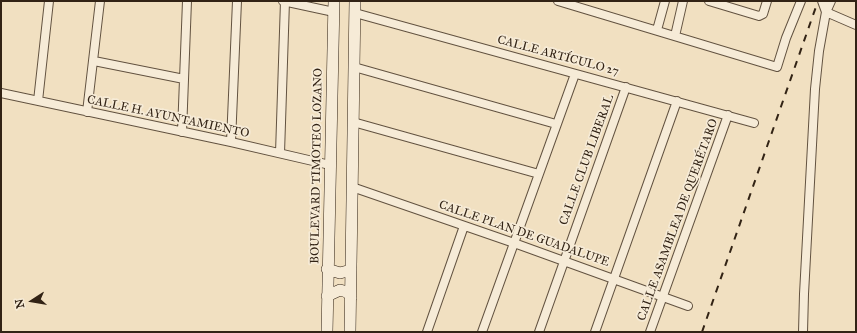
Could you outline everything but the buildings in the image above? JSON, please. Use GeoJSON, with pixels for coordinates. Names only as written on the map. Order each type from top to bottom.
{"type":"FeatureCollection","features":[{"type":"Feature","properties":{"kind":"main road"},"geometry":{"type":"LineString","coordinates":[[350,332],[355,1]]}},
{"type":"Feature","properties":{"kind":"main road","name":"BOULEVARD TIMOTEO LOZANO"},"geometry":{"type":"LineString","coordinates":[[327,332],[327,268],[334,6]]}},
{"type":"Feature","properties":{"kind":"main road"},"geometry":{"type":"LineString","coordinates":[[327,268],[340,273],[351,270]]}},
{"type":"Feature","properties":{"kind":"main road"},"geometry":{"type":"LineString","coordinates":[[327,296],[340,290],[344,291],[351,298]]}},
{"type":"Feature","properties":{"kind":"street"},"geometry":{"type":"LineString","coordinates":[[38,101],[49,1]]}},
{"type":"Feature","properties":{"kind":"street"},"geometry":{"type":"LineString","coordinates":[[87,112],[100,1]]}},
{"type":"Feature","properties":{"kind":"street"},"geometry":{"type":"LineString","coordinates":[[182,132],[187,1]]}},
{"type":"Feature","properties":{"kind":"street"},"geometry":{"type":"LineString","coordinates":[[231,142],[237,1]]}},
{"type":"Feature","properties":{"kind":"street"},"geometry":{"type":"LineString","coordinates":[[280,153],[284,1],[334,6]]}},
{"type":"Feature","properties":{"kind":"street"},"geometry":{"type":"LineString","coordinates":[[558,1],[778,67],[786,38],[801,1]]}},
{"type":"Feature","properties":{"kind":"street"},"geometry":{"type":"LineString","coordinates":[[657,30],[665,1]]}},
{"type":"Feature","properties":{"kind":"street"},"geometry":{"type":"LineString","coordinates":[[675,36],[683,1]]}},
{"type":"Feature","properties":{"kind":"street"},"geometry":{"type":"LineString","coordinates":[[709,1],[724,3],[759,16],[763,14],[767,1]]}},
{"type":"Feature","properties":{"kind":"street"},"geometry":{"type":"LineString","coordinates":[[822,1],[826,12],[856,25]]}},
{"type":"Feature","properties":{"kind":"street"},"geometry":{"type":"LineString","coordinates":[[803,332],[804,286],[815,89],[819,51],[826,12],[831,1]]}},
{"type":"Feature","properties":{"kind":"street","name":"CALLE ARTÍCULO 27"},"geometry":{"type":"LineString","coordinates":[[355,13],[754,123]]}},
{"type":"Feature","properties":{"kind":"street"},"geometry":{"type":"LineString","coordinates":[[94,61],[184,79]]}},
{"type":"Feature","properties":{"kind":"street"},"geometry":{"type":"LineString","coordinates":[[354,67],[556,124]]}},
{"type":"Feature","properties":{"kind":"street"},"geometry":{"type":"LineString","coordinates":[[482,332],[575,74]]}},
{"type":"Feature","properties":{"kind":"street","name":"CALLE CLUB LIBERAL"},"geometry":{"type":"LineString","coordinates":[[539,332],[626,87]]}},
{"type":"Feature","properties":{"kind":"street","name":"CALLE H. AYUNTAMIENTO"},"geometry":{"type":"LineString","coordinates":[[1,93],[231,142],[330,165]]}},
{"type":"Feature","properties":{"kind":"street"},"geometry":{"type":"LineString","coordinates":[[595,332],[677,101]]}},
{"type":"Feature","properties":{"kind":"street","name":"CALLE ASAMBLEA DE QUERÉTARO"},"geometry":{"type":"LineString","coordinates":[[650,332],[728,115]]}},
{"type":"Feature","properties":{"kind":"street"},"geometry":{"type":"LineString","coordinates":[[353,122],[539,174]]}},
{"type":"Feature","properties":{"kind":"street","name":"CALLE PLAN DE GUADALUPE"},"geometry":{"type":"LineString","coordinates":[[352,187],[614,278],[688,306]]}},
{"type":"Feature","properties":{"kind":"street"},"geometry":{"type":"LineString","coordinates":[[427,332],[464,226]]}},
{"type":"Feature","properties":{"kind":"railway"},"geometry":{"type":"LineString","coordinates":[[702,332],[818,1]]}}]}
